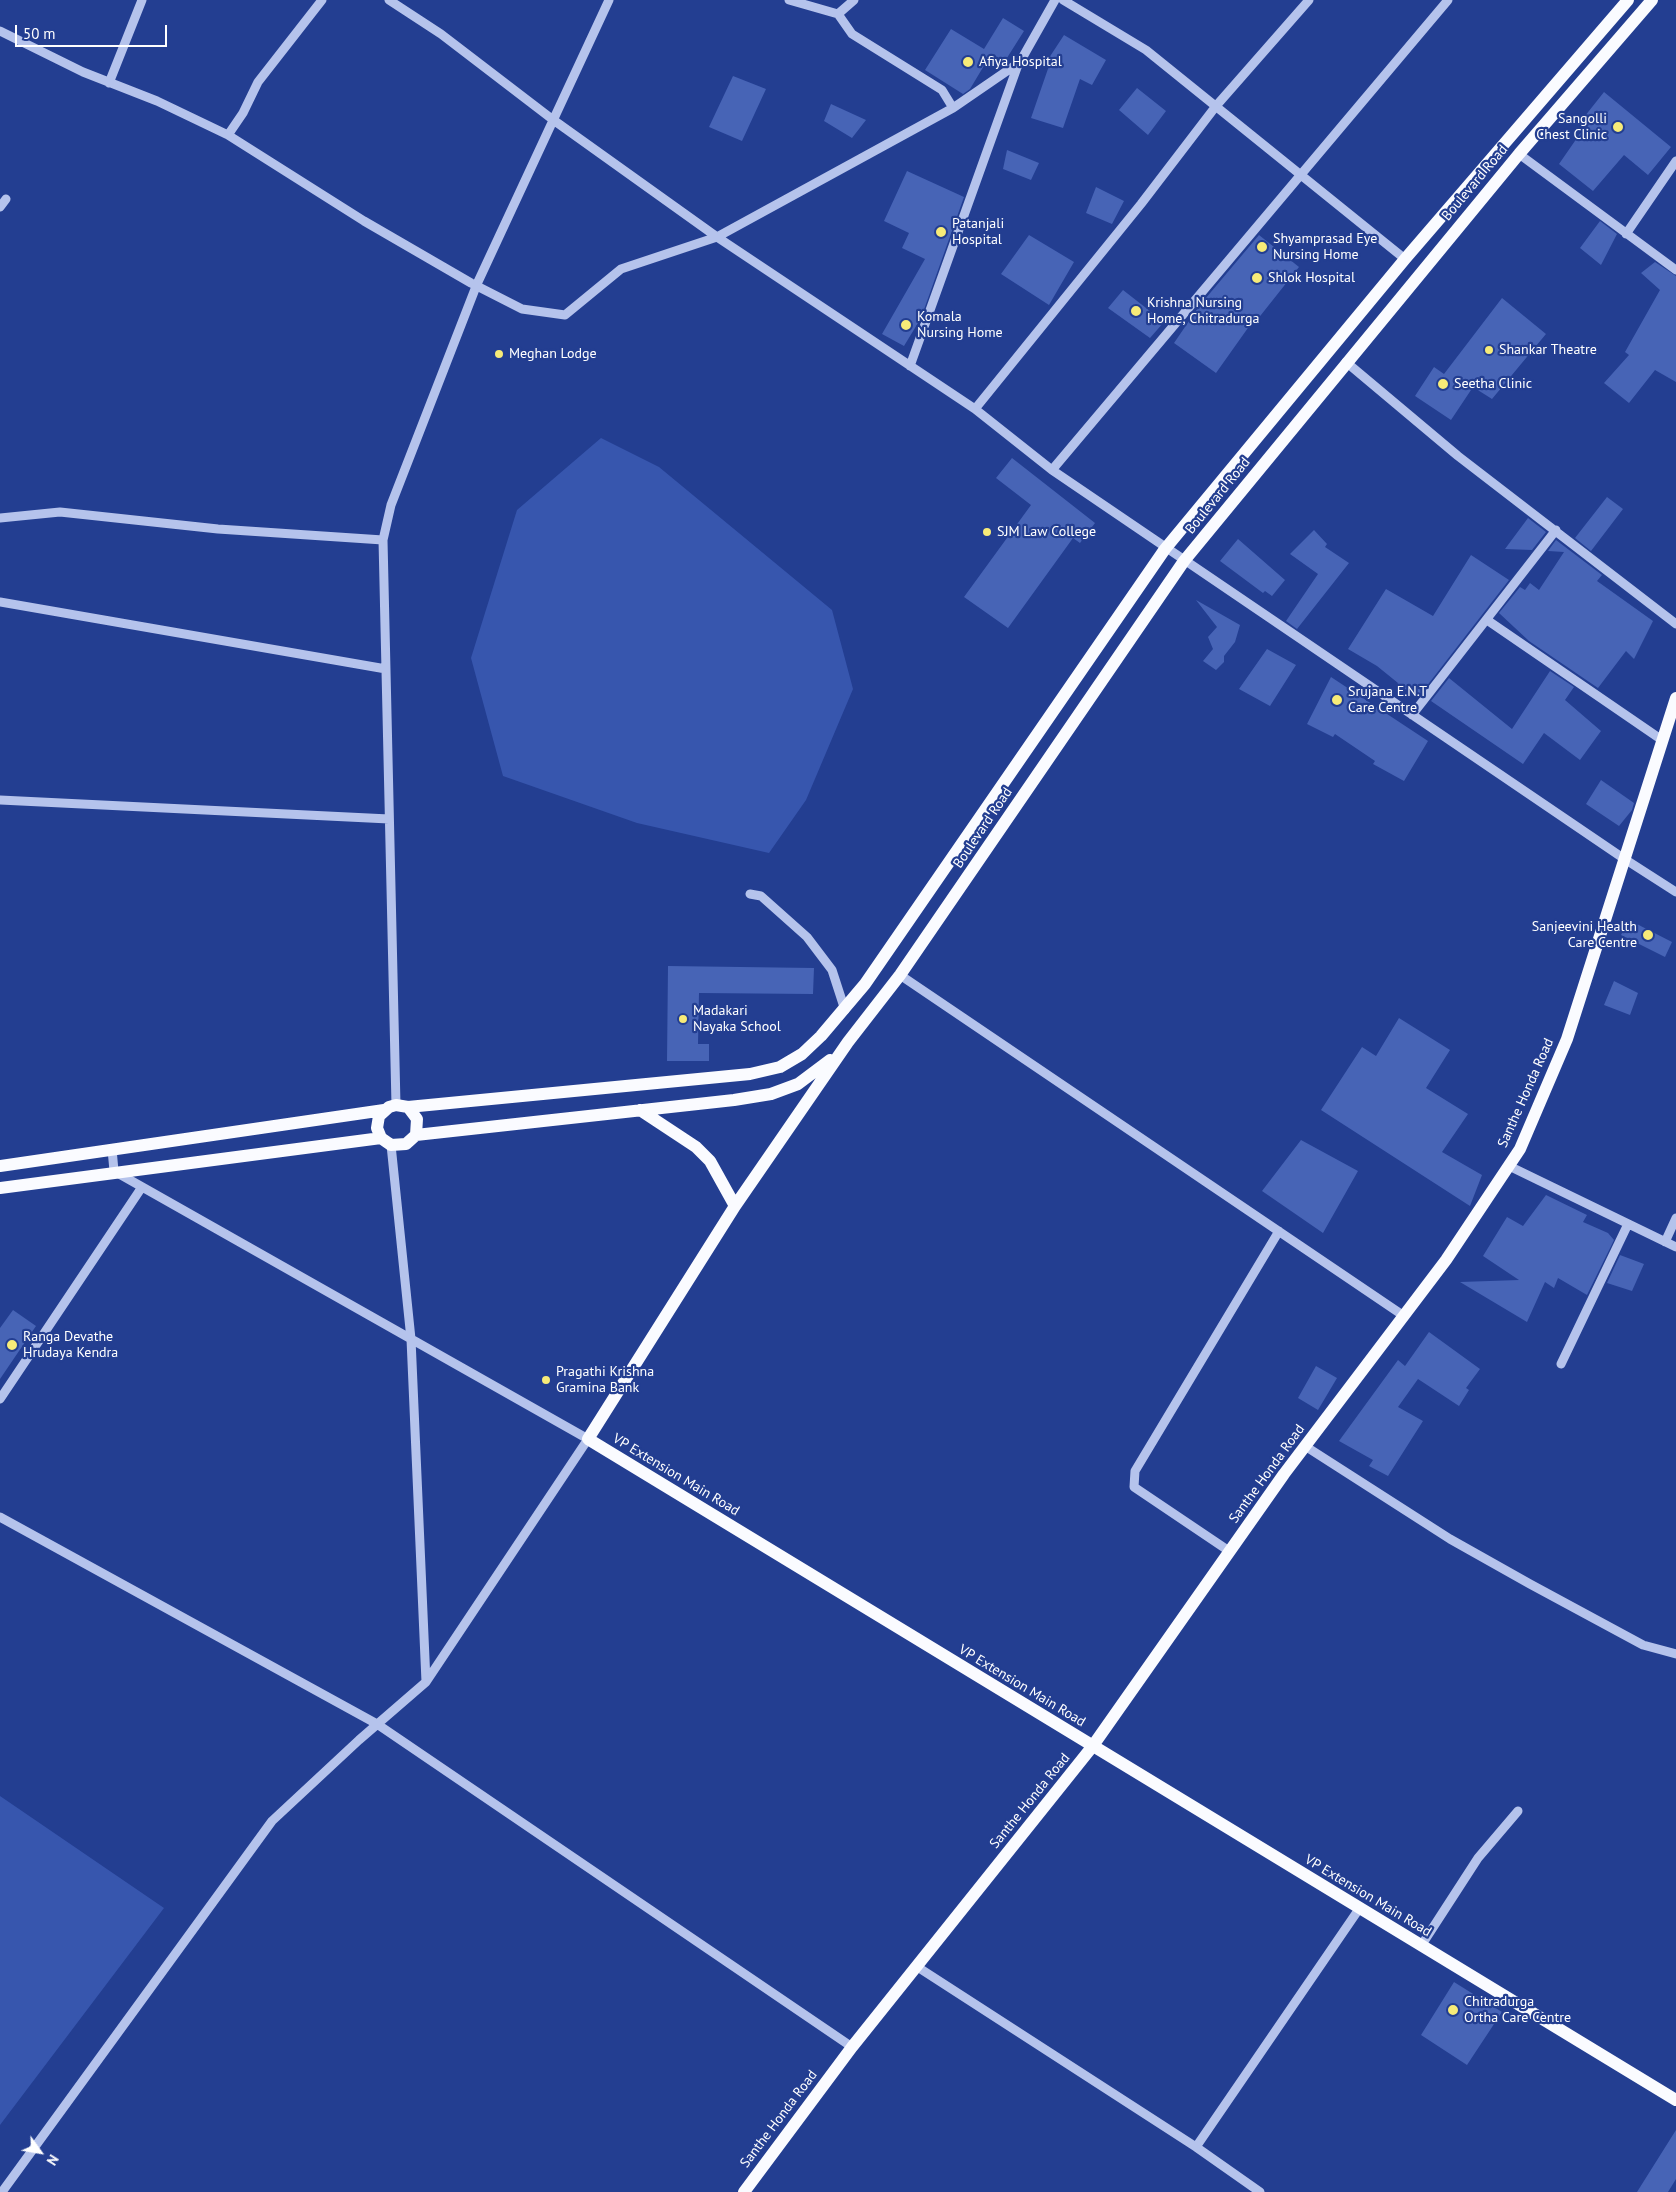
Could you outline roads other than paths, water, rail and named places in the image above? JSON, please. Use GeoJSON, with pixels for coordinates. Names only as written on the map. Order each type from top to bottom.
{"type":"FeatureCollection","features":[{"type":"Feature","properties":{"kind":"main road","name":"Boulevard Road"},"geometry":{"type":"LineString","coordinates":[[402,1106],[750,1074],[780,1067],[802,1054],[845,1010],[870,976],[1165,549],[1405,259],[1628,0]]}},
{"type":"Feature","properties":{"kind":"main road","name":"Boulevard Road"},"geometry":{"type":"LineString","coordinates":[[848,1042],[900,975],[1184,561],[1519,154],[1652,0]]}},
{"type":"Feature","properties":{"kind":"main road","name":"Santhe Honda Road"},"geometry":{"type":"LineString","coordinates":[[744,2192],[852,2046],[1092,1747],[1305,1446],[1446,1260],[1520,1149],[1567,1039],[1676,698]]}},
{"type":"Feature","properties":{"kind":"main road"},"geometry":{"type":"LineString","coordinates":[[845,1010],[858,1029]]}},
{"type":"Feature","properties":{"kind":"main road"},"geometry":{"type":"LineString","coordinates":[[0,1188],[114,1171],[386,1142],[406,1144],[416,1134],[771,1094],[798,1084],[823,1067],[848,1042]]}},
{"type":"Feature","properties":{"kind":"main road"},"geometry":{"type":"LineString","coordinates":[[588,1439],[735,1206],[848,1042]]}},
{"type":"Feature","properties":{"kind":"main road"},"geometry":{"type":"LineString","coordinates":[[0,1166],[402,1106],[417,1119],[416,1134]]}},
{"type":"Feature","properties":{"kind":"main road"},"geometry":{"type":"LineString","coordinates":[[384,1110],[378,1120],[377,1128],[386,1142]]}},
{"type":"Feature","properties":{"kind":"main road"},"geometry":{"type":"LineString","coordinates":[[640,1110],[696,1147],[710,1161],[735,1206]]}},
{"type":"Feature","properties":{"kind":"main road","name":"VP Extension Main Road"},"geometry":{"type":"LineString","coordinates":[[588,1439],[1092,1747],[1676,2100]]}},
{"type":"Feature","properties":{"kind":"street"},"geometry":{"type":"LineString","coordinates":[[109,83],[142,0]]}},
{"type":"Feature","properties":{"kind":"street"},"geometry":{"type":"LineString","coordinates":[[228,135],[243,113],[258,82],[322,0]]}},
{"type":"Feature","properties":{"kind":"street"},"geometry":{"type":"LineString","coordinates":[[389,0],[441,34],[552,119],[717,237],[975,408],[1052,470],[1165,549],[1676,892]]}},
{"type":"Feature","properties":{"kind":"street"},"geometry":{"type":"LineString","coordinates":[[402,1106],[389,819],[382,540],[391,505],[476,284],[609,0]]}},
{"type":"Feature","properties":{"kind":"street"},"geometry":{"type":"LineString","coordinates":[[789,0],[838,14],[852,34],[942,90],[953,108]]}},
{"type":"Feature","properties":{"kind":"street"},"geometry":{"type":"LineString","coordinates":[[838,14],[854,0]]}},
{"type":"Feature","properties":{"kind":"street"},"geometry":{"type":"LineString","coordinates":[[910,366],[1020,62],[1055,0]]}},
{"type":"Feature","properties":{"kind":"street"},"geometry":{"type":"LineString","coordinates":[[1063,0],[1146,50],[1405,259]]}},
{"type":"Feature","properties":{"kind":"street"},"geometry":{"type":"LineString","coordinates":[[975,408],[1142,204],[1216,106],[1309,0]]}},
{"type":"Feature","properties":{"kind":"street"},"geometry":{"type":"LineString","coordinates":[[1052,470],[1448,0]]}},
{"type":"Feature","properties":{"kind":"street"},"geometry":{"type":"LineString","coordinates":[[0,31],[109,83],[157,101],[228,135],[364,221],[522,309],[565,315],[621,269],[717,237],[953,108],[1020,62]]}},
{"type":"Feature","properties":{"kind":"street"},"geometry":{"type":"LineString","coordinates":[[1519,154],[1676,270]]}},
{"type":"Feature","properties":{"kind":"street"},"geometry":{"type":"LineString","coordinates":[[1626,234],[1676,161]]}},
{"type":"Feature","properties":{"kind":"street"},"geometry":{"type":"LineString","coordinates":[[0,206],[6,199]]}},
{"type":"Feature","properties":{"kind":"street"},"geometry":{"type":"LineString","coordinates":[[1346,362],[1458,456],[1676,624]]}},
{"type":"Feature","properties":{"kind":"street"},"geometry":{"type":"LineString","coordinates":[[0,518],[60,512],[218,529],[382,540]]}},
{"type":"Feature","properties":{"kind":"street"},"geometry":{"type":"LineString","coordinates":[[1412,715],[1556,530]]}},
{"type":"Feature","properties":{"kind":"street"},"geometry":{"type":"LineString","coordinates":[[0,602],[386,669]]}},
{"type":"Feature","properties":{"kind":"street"},"geometry":{"type":"LineString","coordinates":[[1487,620],[1662,740]]}},
{"type":"Feature","properties":{"kind":"street"},"geometry":{"type":"LineString","coordinates":[[0,800],[389,819]]}},
{"type":"Feature","properties":{"kind":"street"},"geometry":{"type":"LineString","coordinates":[[750,894],[760,896],[807,937],[832,970],[845,1010]]}},
{"type":"Feature","properties":{"kind":"street"},"geometry":{"type":"LineString","coordinates":[[900,975],[1404,1316]]}},
{"type":"Feature","properties":{"kind":"street"},"geometry":{"type":"LineString","coordinates":[[386,1142],[411,1340],[426,1682]]}},
{"type":"Feature","properties":{"kind":"street"},"geometry":{"type":"LineString","coordinates":[[2,2192],[272,1821],[377,1724],[426,1682],[588,1439],[114,1171],[112,1149]]}},
{"type":"Feature","properties":{"kind":"street"},"geometry":{"type":"LineString","coordinates":[[1509,1166],[1676,1248]]}},
{"type":"Feature","properties":{"kind":"street"},"geometry":{"type":"LineString","coordinates":[[0,1399],[142,1187]]}},
{"type":"Feature","properties":{"kind":"street"},"geometry":{"type":"LineString","coordinates":[[1665,1242],[1676,1218]]}},
{"type":"Feature","properties":{"kind":"street"},"geometry":{"type":"LineString","coordinates":[[1561,1364],[1628,1224]]}},
{"type":"Feature","properties":{"kind":"street"},"geometry":{"type":"LineString","coordinates":[[1229,1551],[1134,1487],[1135,1471],[1279,1231]]}},
{"type":"Feature","properties":{"kind":"street"},"geometry":{"type":"LineString","coordinates":[[1305,1446],[1450,1539],[1530,1584],[1643,1645],[1676,1654]]}},
{"type":"Feature","properties":{"kind":"street"},"geometry":{"type":"LineString","coordinates":[[0,1517],[377,1724],[852,2046]]}},
{"type":"Feature","properties":{"kind":"street"},"geometry":{"type":"LineString","coordinates":[[1421,1946],[1478,1858],[1518,1811]]}},
{"type":"Feature","properties":{"kind":"street"},"geometry":{"type":"LineString","coordinates":[[1196,2147],[1359,1908]]}},
{"type":"Feature","properties":{"kind":"street"},"geometry":{"type":"LineString","coordinates":[[916,1966],[1196,2147],[1260,2192]]}},
{"type":"Feature","properties":{"kind":"place","name":"Afiya Hospital"},"geometry":{"type":"Point","coordinates":[968,62]}},
{"type":"Feature","properties":{"kind":"place","name":"Sangolli Chest Clinic"},"geometry":{"type":"Point","coordinates":[1618,127]}},
{"type":"Feature","properties":{"kind":"place","name":"Patanjali Hospital"},"geometry":{"type":"Point","coordinates":[941,232]}},
{"type":"Feature","properties":{"kind":"place","name":"Shyamprasad Eye Nursing Home"},"geometry":{"type":"Point","coordinates":[1262,247]}},
{"type":"Feature","properties":{"kind":"place","name":"Shlok Hospital"},"geometry":{"type":"Point","coordinates":[1257,278]}},
{"type":"Feature","properties":{"kind":"place","name":"Krishna Nursing Home, Chitradurga"},"geometry":{"type":"Point","coordinates":[1136,311]}},
{"type":"Feature","properties":{"kind":"place","name":"Komala Nursing Home"},"geometry":{"type":"Point","coordinates":[906,325]}},
{"type":"Feature","properties":{"kind":"place","name":"Shankar Theatre"},"geometry":{"type":"Point","coordinates":[1489,350]}},
{"type":"Feature","properties":{"kind":"place","name":"Meghan Lodge"},"geometry":{"type":"Point","coordinates":[499,354]}},
{"type":"Feature","properties":{"kind":"place","name":"Seetha Clinic"},"geometry":{"type":"Point","coordinates":[1443,384]}},
{"type":"Feature","properties":{"kind":"place","name":"SJM Law College"},"geometry":{"type":"Point","coordinates":[987,532]}},
{"type":"Feature","properties":{"kind":"place","name":"Srujana E.N.T Care Centre"},"geometry":{"type":"Point","coordinates":[1337,700]}},
{"type":"Feature","properties":{"kind":"place","name":"Sanjeevini Health Care Centre"},"geometry":{"type":"Point","coordinates":[1648,935]}},
{"type":"Feature","properties":{"kind":"place","name":"Madakari Nayaka School"},"geometry":{"type":"Point","coordinates":[683,1019]}},
{"type":"Feature","properties":{"kind":"place","name":"Ranga Devathe Hrudaya Kendra"},"geometry":{"type":"Point","coordinates":[12,1345]}},
{"type":"Feature","properties":{"kind":"place","name":"Pragathi Krishna Gramina Bank"},"geometry":{"type":"Point","coordinates":[546,1380]}},
{"type":"Feature","properties":{"kind":"place","name":"Chitradurga Ortha Care Centre"},"geometry":{"type":"Point","coordinates":[1453,2010]}}]}
